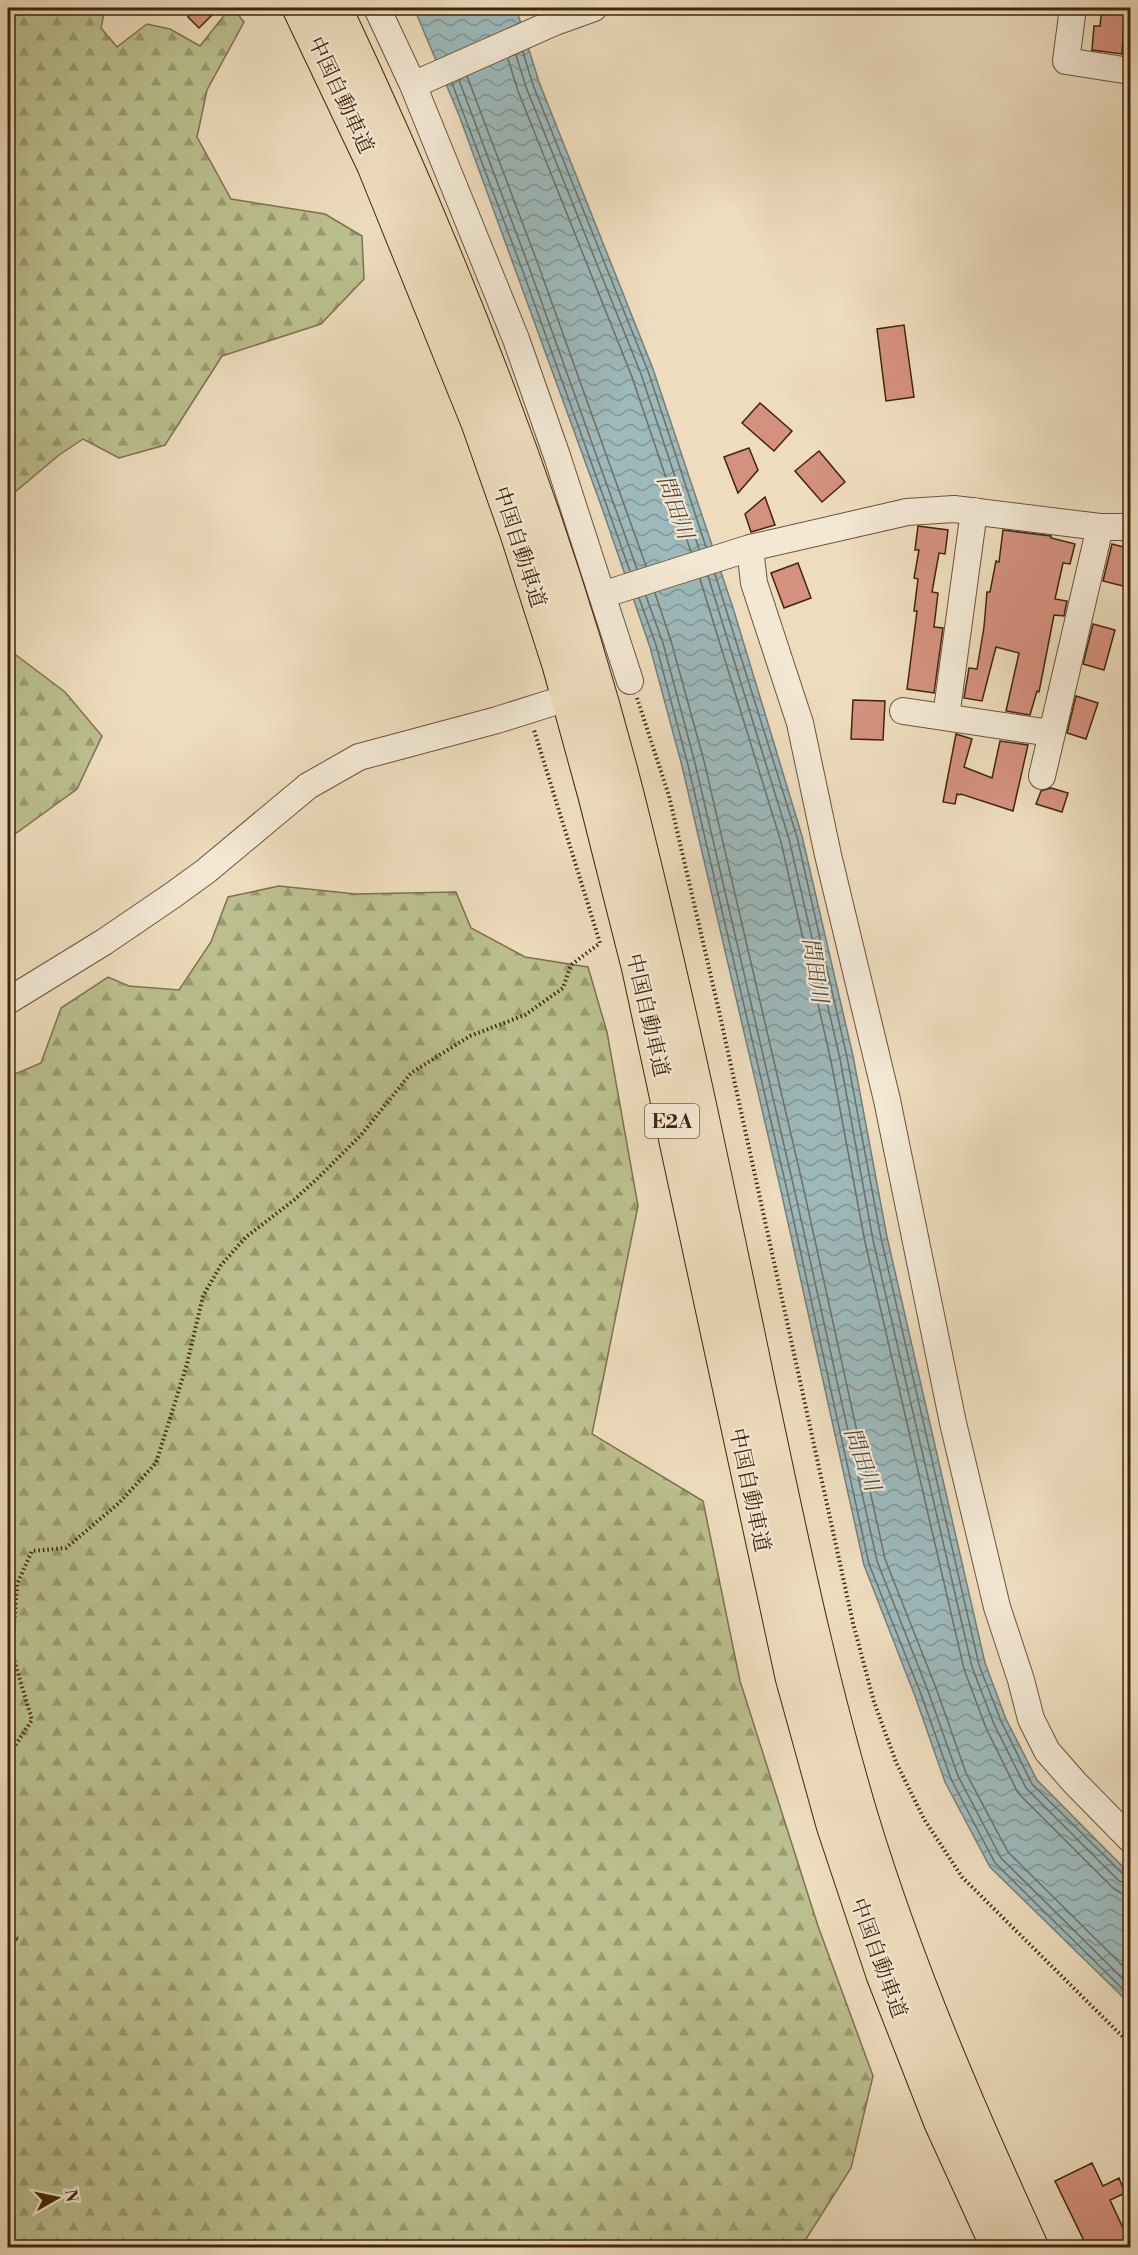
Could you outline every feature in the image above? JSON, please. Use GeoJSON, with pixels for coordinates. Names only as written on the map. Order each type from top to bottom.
{"type":"FeatureCollection","features":[{"type":"Feature","properties":{"kind":"highway","name":"中国自動車道"},"geometry":{"type":"LineString","coordinates":[[299,8],[374,165],[478,423],[559,665],[639,970],[753,1506],[801,1711],[833,1826],[883,1975],[941,2123],[998,2247]]}},
{"type":"Feature","properties":{"kind":"highway","name":"中国自動車道"},"geometry":{"type":"LineString","coordinates":[[335,8],[374,90],[460,292],[508,413],[553,546],[625,787],[666,954],[822,1670],[862,1819],[910,1964],[970,2111],[1032,2247]]}},
{"type":"Feature","properties":{"kind":"street"},"geometry":{"type":"LineString","coordinates":[[377,8],[417,83],[516,339],[557,456],[610,592],[630,681]]}},
{"type":"Feature","properties":{"kind":"street"},"geometry":{"type":"LineString","coordinates":[[417,83],[547,20],[594,8]]}},
{"type":"Feature","properties":{"kind":"street"},"geometry":{"type":"LineString","coordinates":[[1073,8],[1066,61],[1131,71]]}},
{"type":"Feature","properties":{"kind":"street"},"geometry":{"type":"LineString","coordinates":[[610,592],[750,548],[907,512],[954,509],[1100,527],[1131,527]]}},
{"type":"Feature","properties":{"kind":"street"},"geometry":{"type":"LineString","coordinates":[[946,717],[974,511]]}},
{"type":"Feature","properties":{"kind":"street"},"geometry":{"type":"LineString","coordinates":[[1042,776],[1100,527]]}},
{"type":"Feature","properties":{"kind":"street"},"geometry":{"type":"LineString","coordinates":[[750,548],[754,583],[800,723],[828,855],[887,1100],[953,1423],[997,1607],[1031,1719],[1047,1751],[1075,1784],[1131,1839]]}},
{"type":"Feature","properties":{"kind":"street"},"geometry":{"type":"LineString","coordinates":[[8,1001],[104,942],[206,871],[308,786],[358,757],[540,707]]}},
{"type":"Feature","properties":{"kind":"street"},"geometry":{"type":"LineString","coordinates":[[903,711],[1051,733]]}},
{"type":"Feature","properties":{"kind":"path"},"geometry":{"type":"LineString","coordinates":[[630,681],[669,796],[724,1034],[853,1623],[874,1702],[896,1762],[924,1820],[962,1877],[1131,2044]]}},
{"type":"Feature","properties":{"kind":"path"},"geometry":{"type":"LineString","coordinates":[[8,1756],[32,1720],[12,1653],[17,1584],[32,1551],[66,1548],[119,1503],[156,1463],[187,1364],[203,1296],[221,1265],[246,1237],[294,1200],[361,1135],[411,1073],[470,1036],[525,1015],[563,988],[571,965],[600,943],[540,707]]}},
{"type":"Feature","properties":{"kind":"path"},"geometry":{"type":"LineString","coordinates":[[8,1935],[18,1939]]}},
{"type":"Feature","properties":{"kind":"green space"},"geometry":{"type":"Polygon","coordinates":[[[8,8],[105,8],[101,28],[117,47],[147,24],[170,29],[200,46],[230,8],[233,8],[244,22],[207,90],[197,137],[231,199],[325,214],[362,236],[364,279],[321,324],[222,356],[165,445],[119,458],[83,439],[59,455],[8,498],[8,8]]]}},
{"type":"Feature","properties":{"kind":"green space"},"geometry":{"type":"Polygon","coordinates":[[[8,649],[65,692],[102,736],[77,789],[8,839],[8,649]]]}},
{"type":"Feature","properties":{"kind":"green space"},"geometry":{"type":"Polygon","coordinates":[[[279,886],[356,894],[456,892],[471,928],[525,957],[588,967],[607,1032],[638,1206],[592,1434],[703,1501],[740,1681],[818,1926],[873,2076],[851,2168],[801,2247],[8,2247],[8,1077],[41,1063],[61,1008],[108,977],[129,986],[179,990],[211,942],[228,897],[279,886]]]}},
{"type":"Feature","properties":{"kind":"water","name":"問田川"},"geometry":{"type":"Polygon","coordinates":[[[414,8],[516,8],[539,82],[653,369],[733,608],[802,836],[853,1056],[887,1237],[985,1663],[1006,1719],[1037,1780],[1130,1874],[1130,2004],[990,1867],[945,1782],[915,1696],[864,1565],[781,1191],[682,766],[650,647],[459,115],[414,8]]]}},
{"type":"Feature","properties":{"kind":"building"},"geometry":{"type":"Polygon","coordinates":[[[198,8],[219,8],[199,28],[188,17],[198,8]]]}},
{"type":"Feature","properties":{"kind":"building"},"geometry":{"type":"Polygon","coordinates":[[[1102,8],[1125,8],[1122,54],[1092,50],[1094,26],[1100,26],[1102,8]]]}},
{"type":"Feature","properties":{"kind":"building"},"geometry":{"type":"Polygon","coordinates":[[[904,325],[914,397],[886,401],[877,329],[904,325]]]}},
{"type":"Feature","properties":{"kind":"building"},"geometry":{"type":"Polygon","coordinates":[[[760,403],[792,431],[774,451],[742,423],[760,403]]]}},
{"type":"Feature","properties":{"kind":"building"},"geometry":{"type":"Polygon","coordinates":[[[749,448],[758,470],[738,493],[724,457],[749,448]]]}},
{"type":"Feature","properties":{"kind":"building"},"geometry":{"type":"Polygon","coordinates":[[[819,451],[845,482],[822,502],[795,471],[819,451]]]}},
{"type":"Feature","properties":{"kind":"building"},"geometry":{"type":"Polygon","coordinates":[[[765,497],[775,525],[751,532],[745,514],[765,497]]]}},
{"type":"Feature","properties":{"kind":"building"},"geometry":{"type":"Polygon","coordinates":[[[918,526],[948,530],[945,554],[939,553],[932,592],[938,593],[934,627],[943,628],[934,693],[907,689],[917,611],[914,611],[918,579],[914,578],[919,550],[915,550],[918,526]]]}},
{"type":"Feature","properties":{"kind":"building"},"geometry":{"type":"Polygon","coordinates":[[[1003,530],[1051,536],[1051,538],[1075,544],[1070,564],[1063,563],[1055,599],[1067,601],[1064,616],[1054,615],[1039,692],[1037,691],[1030,715],[1006,711],[1019,653],[996,647],[982,701],[964,698],[969,668],[977,669],[987,592],[990,592],[996,561],[999,562],[1003,530]]]}},
{"type":"Feature","properties":{"kind":"building"},"geometry":{"type":"Polygon","coordinates":[[[1112,544],[1131,549],[1131,588],[1103,581],[1112,544]]]}},
{"type":"Feature","properties":{"kind":"building"},"geometry":{"type":"Polygon","coordinates":[[[798,563],[811,598],[784,608],[771,573],[798,563]]]}},
{"type":"Feature","properties":{"kind":"building"},"geometry":{"type":"Polygon","coordinates":[[[1093,624],[1115,630],[1104,670],[1083,664],[1093,624]]]}},
{"type":"Feature","properties":{"kind":"building"},"geometry":{"type":"Polygon","coordinates":[[[1076,696],[1098,703],[1086,739],[1067,733],[1076,696]]]}},
{"type":"Feature","properties":{"kind":"building"},"geometry":{"type":"Polygon","coordinates":[[[853,700],[885,701],[883,740],[851,739],[853,700]]]}},
{"type":"Feature","properties":{"kind":"building"},"geometry":{"type":"Polygon","coordinates":[[[956,734],[972,739],[964,767],[992,778],[1000,741],[1028,745],[1013,811],[961,794],[957,794],[955,804],[943,802],[956,734]]]}},
{"type":"Feature","properties":{"kind":"building"},"geometry":{"type":"Polygon","coordinates":[[[1051,788],[1068,793],[1062,812],[1036,804],[1041,791],[1051,788]]]}},
{"type":"Feature","properties":{"kind":"building"},"geometry":{"type":"Polygon","coordinates":[[[1092,2163],[1103,2186],[1119,2178],[1125,2193],[1110,2200],[1129,2241],[1116,2247],[1087,2247],[1055,2181],[1092,2163]]]}}]}
